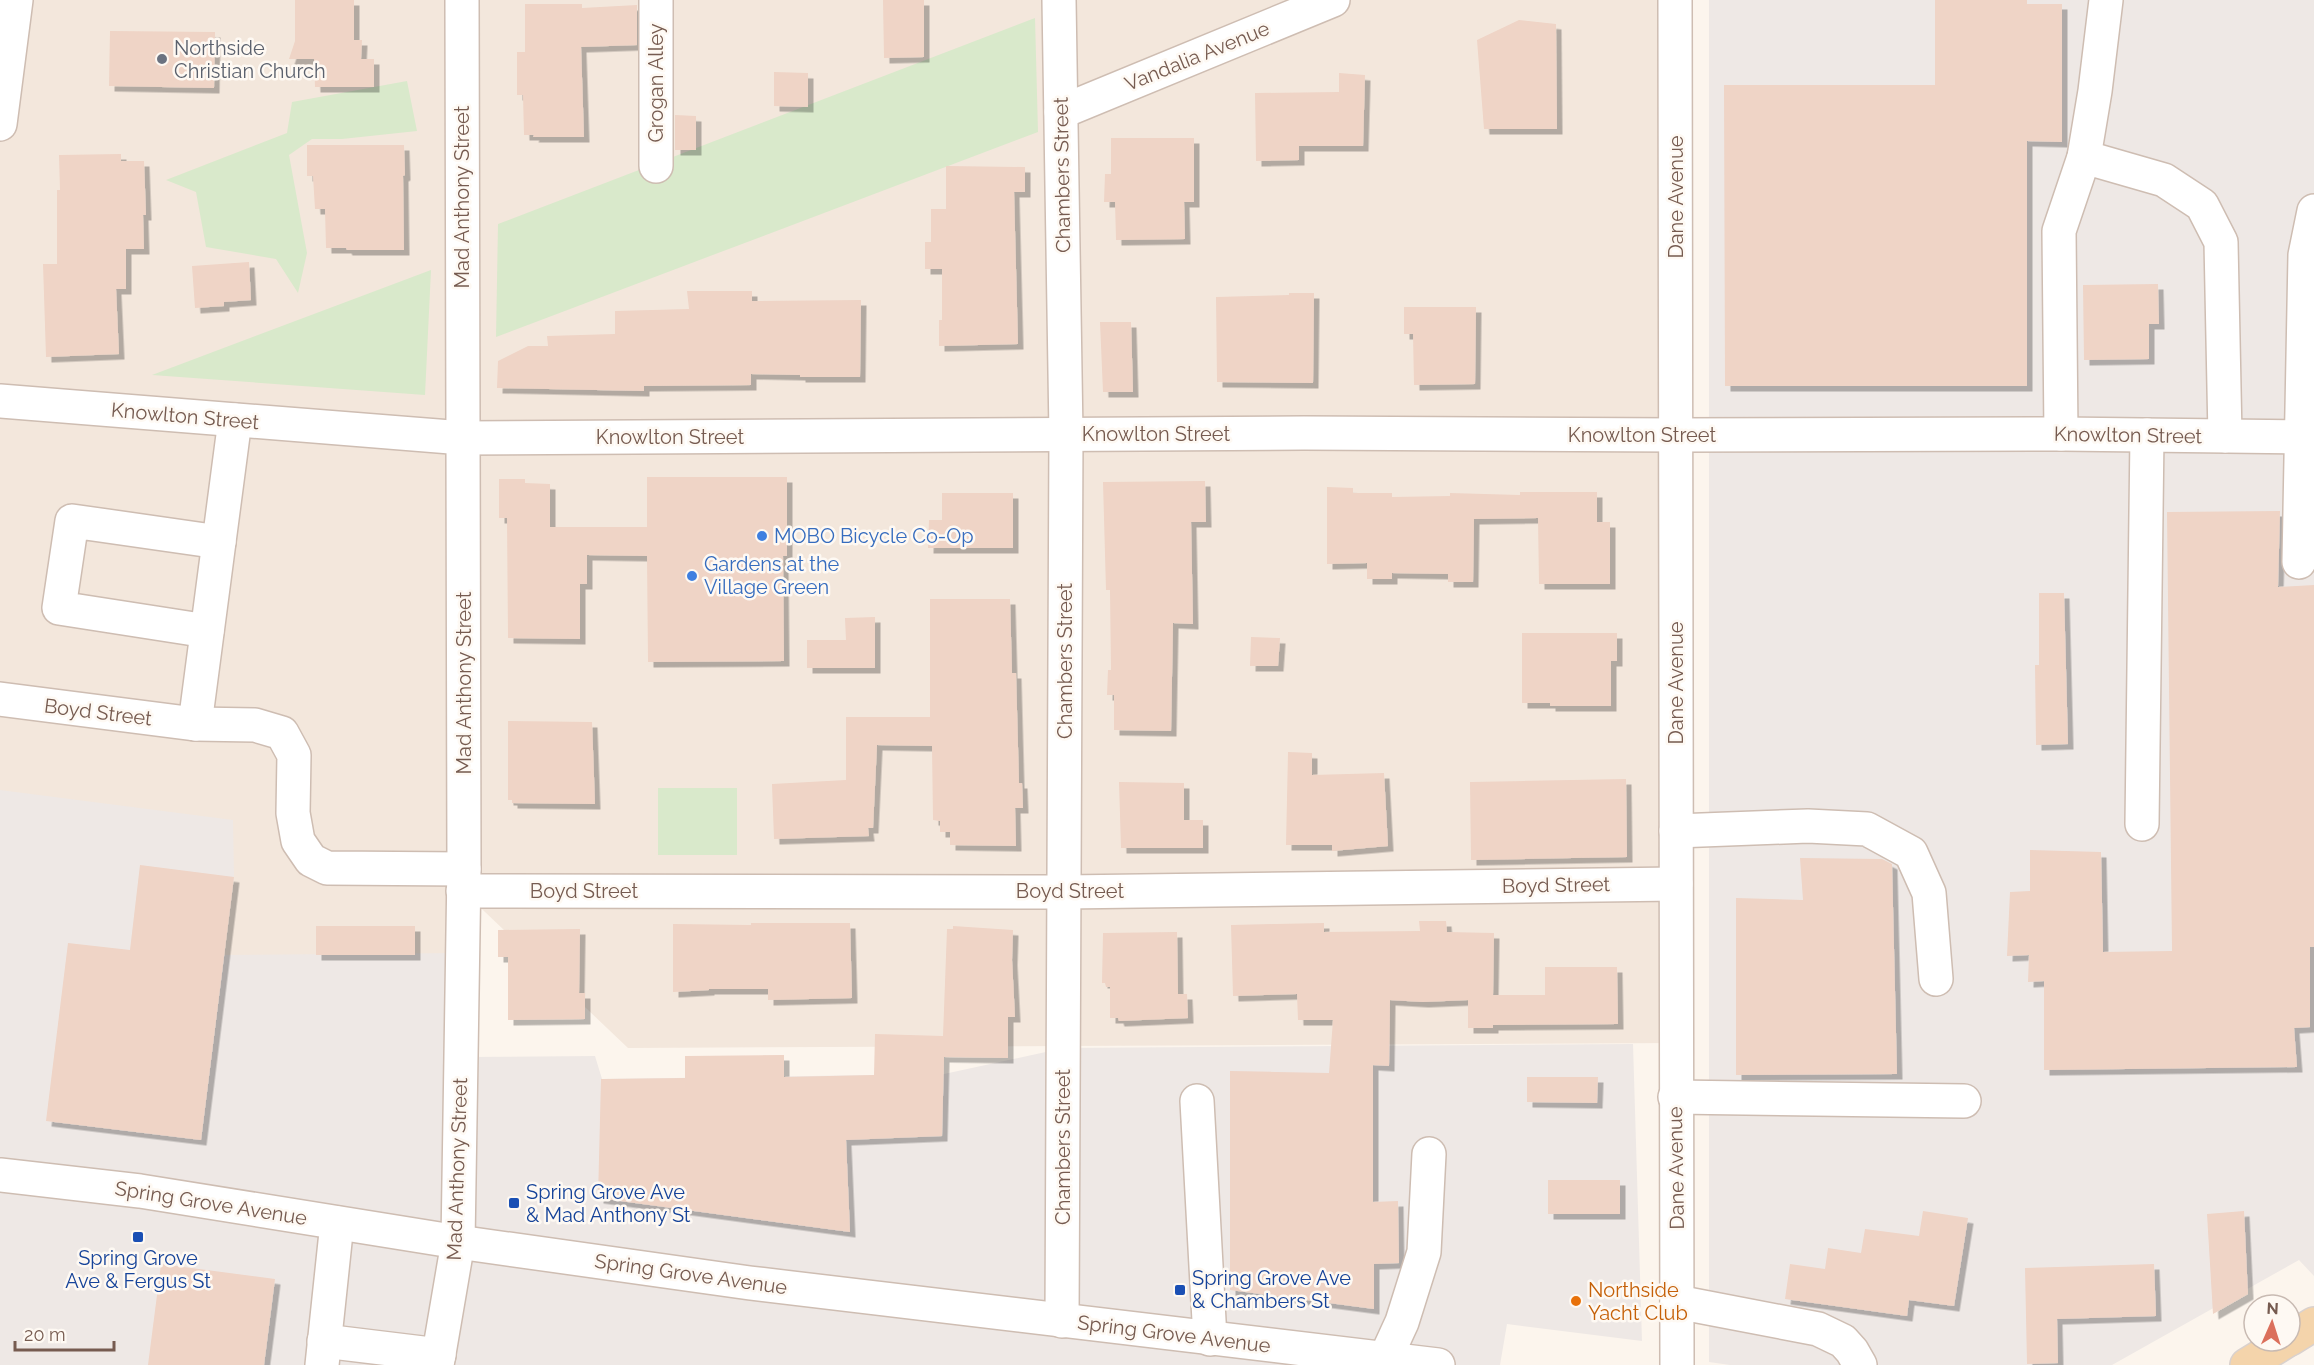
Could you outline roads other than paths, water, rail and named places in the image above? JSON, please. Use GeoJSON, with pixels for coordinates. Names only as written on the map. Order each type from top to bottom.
{"type":"FeatureCollection","features":[{"type":"Feature","properties":{"kind":"main road"},"geometry":{"type":"LineString","coordinates":[[2247,1365],[2266,1353]]}},
{"type":"Feature","properties":{"kind":"street"},"geometry":{"type":"LineString","coordinates":[[0,124],[16,0]]}},
{"type":"Feature","properties":{"kind":"street","name":"Mad Anthony Street"},"geometry":{"type":"LineString","coordinates":[[438,1360],[458,1242],[464,880],[462,0]]}},
{"type":"Feature","properties":{"kind":"street","name":"Grogan Alley"},"geometry":{"type":"LineString","coordinates":[[656,0],[656,166]]}},
{"type":"Feature","properties":{"kind":"street","name":"Chambers Street"},"geometry":{"type":"LineString","coordinates":[[1059,0],[1066,434],[1062,1321]]}},
{"type":"Feature","properties":{"kind":"street","name":"Vandalia Avenue"},"geometry":{"type":"LineString","coordinates":[[1061,112],[1333,0]]}},
{"type":"Feature","properties":{"kind":"street","name":"Dane Avenue"},"geometry":{"type":"LineString","coordinates":[[1675,0],[1677,1365]]}},
{"type":"Feature","properties":{"kind":"street"},"geometry":{"type":"LineString","coordinates":[[2061,434],[2059,231],[2084,157],[2096,91],[2106,0]]}},
{"type":"Feature","properties":{"kind":"street"},"geometry":{"type":"LineString","coordinates":[[2084,157],[2164,180],[2202,205],[2217,233],[2221,242],[2225,436]]}},
{"type":"Feature","properties":{"kind":"street"},"geometry":{"type":"LineString","coordinates":[[2299,562],[2308,437],[2305,255],[2314,211]]}},
{"type":"Feature","properties":{"kind":"street","name":"Knowlton Street"},"geometry":{"type":"LineString","coordinates":[[0,401],[463,438],[1316,433],[2061,434],[2308,437]]}},
{"type":"Feature","properties":{"kind":"street"},"geometry":{"type":"LineString","coordinates":[[195,724],[235,420]]}},
{"type":"Feature","properties":{"kind":"street"},"geometry":{"type":"LineString","coordinates":[[2142,824],[2147,435]]}},
{"type":"Feature","properties":{"kind":"street"},"geometry":{"type":"LineString","coordinates":[[207,631],[59,608],[72,521],[219,542]]}},
{"type":"Feature","properties":{"kind":"street","name":"Boyd Street"},"geometry":{"type":"LineString","coordinates":[[0,699],[195,724],[255,725],[282,733],[294,755],[293,813],[298,841],[311,860],[327,868],[464,880],[1065,892],[1676,884]]}},
{"type":"Feature","properties":{"kind":"street"},"geometry":{"type":"LineString","coordinates":[[1676,831],[1808,826],[1867,829],[1911,853],[1929,892],[1936,979]]}},
{"type":"Feature","properties":{"kind":"street"},"geometry":{"type":"LineString","coordinates":[[1675,1097],[1964,1101]]}},
{"type":"Feature","properties":{"kind":"street"},"geometry":{"type":"LineString","coordinates":[[1197,1101],[1210,1339]]}},
{"type":"Feature","properties":{"kind":"street"},"geometry":{"type":"LineString","coordinates":[[1387,1362],[1424,1252],[1429,1154]]}},
{"type":"Feature","properties":{"kind":"street","name":"Spring Grove Avenue"},"geometry":{"type":"LineString","coordinates":[[0,1175],[140,1191],[458,1242],[750,1283],[1387,1362],[1438,1365]]}},
{"type":"Feature","properties":{"kind":"street"},"geometry":{"type":"LineString","coordinates":[[337,1223],[323,1353],[438,1360]]}},
{"type":"Feature","properties":{"kind":"street"},"geometry":{"type":"LineString","coordinates":[[1677,1302],[1818,1329],[1843,1341],[1860,1365]]}},
{"type":"Feature","properties":{"kind":"place","name":"Northside Christian Church"},"geometry":{"type":"Point","coordinates":[162,59]}},
{"type":"Feature","properties":{"kind":"place","name":"MOBO Bicycle Co-Op"},"geometry":{"type":"Point","coordinates":[762,536]}},
{"type":"Feature","properties":{"kind":"place","name":"Gardens at the Village Green"},"geometry":{"type":"Point","coordinates":[692,576]}},
{"type":"Feature","properties":{"kind":"place","name":"Spring Grove Ave & Mad Anthony St"},"geometry":{"type":"Point","coordinates":[514,1203]}},
{"type":"Feature","properties":{"kind":"place","name":"Spring Grove Ave & Fergus St"},"geometry":{"type":"Point","coordinates":[138,1237]}},
{"type":"Feature","properties":{"kind":"place","name":"Spring Grove Ave & Chambers St"},"geometry":{"type":"Point","coordinates":[1180,1290]}},
{"type":"Feature","properties":{"kind":"place","name":"Northside Yacht Club"},"geometry":{"type":"Point","coordinates":[1576,1301]}}]}
